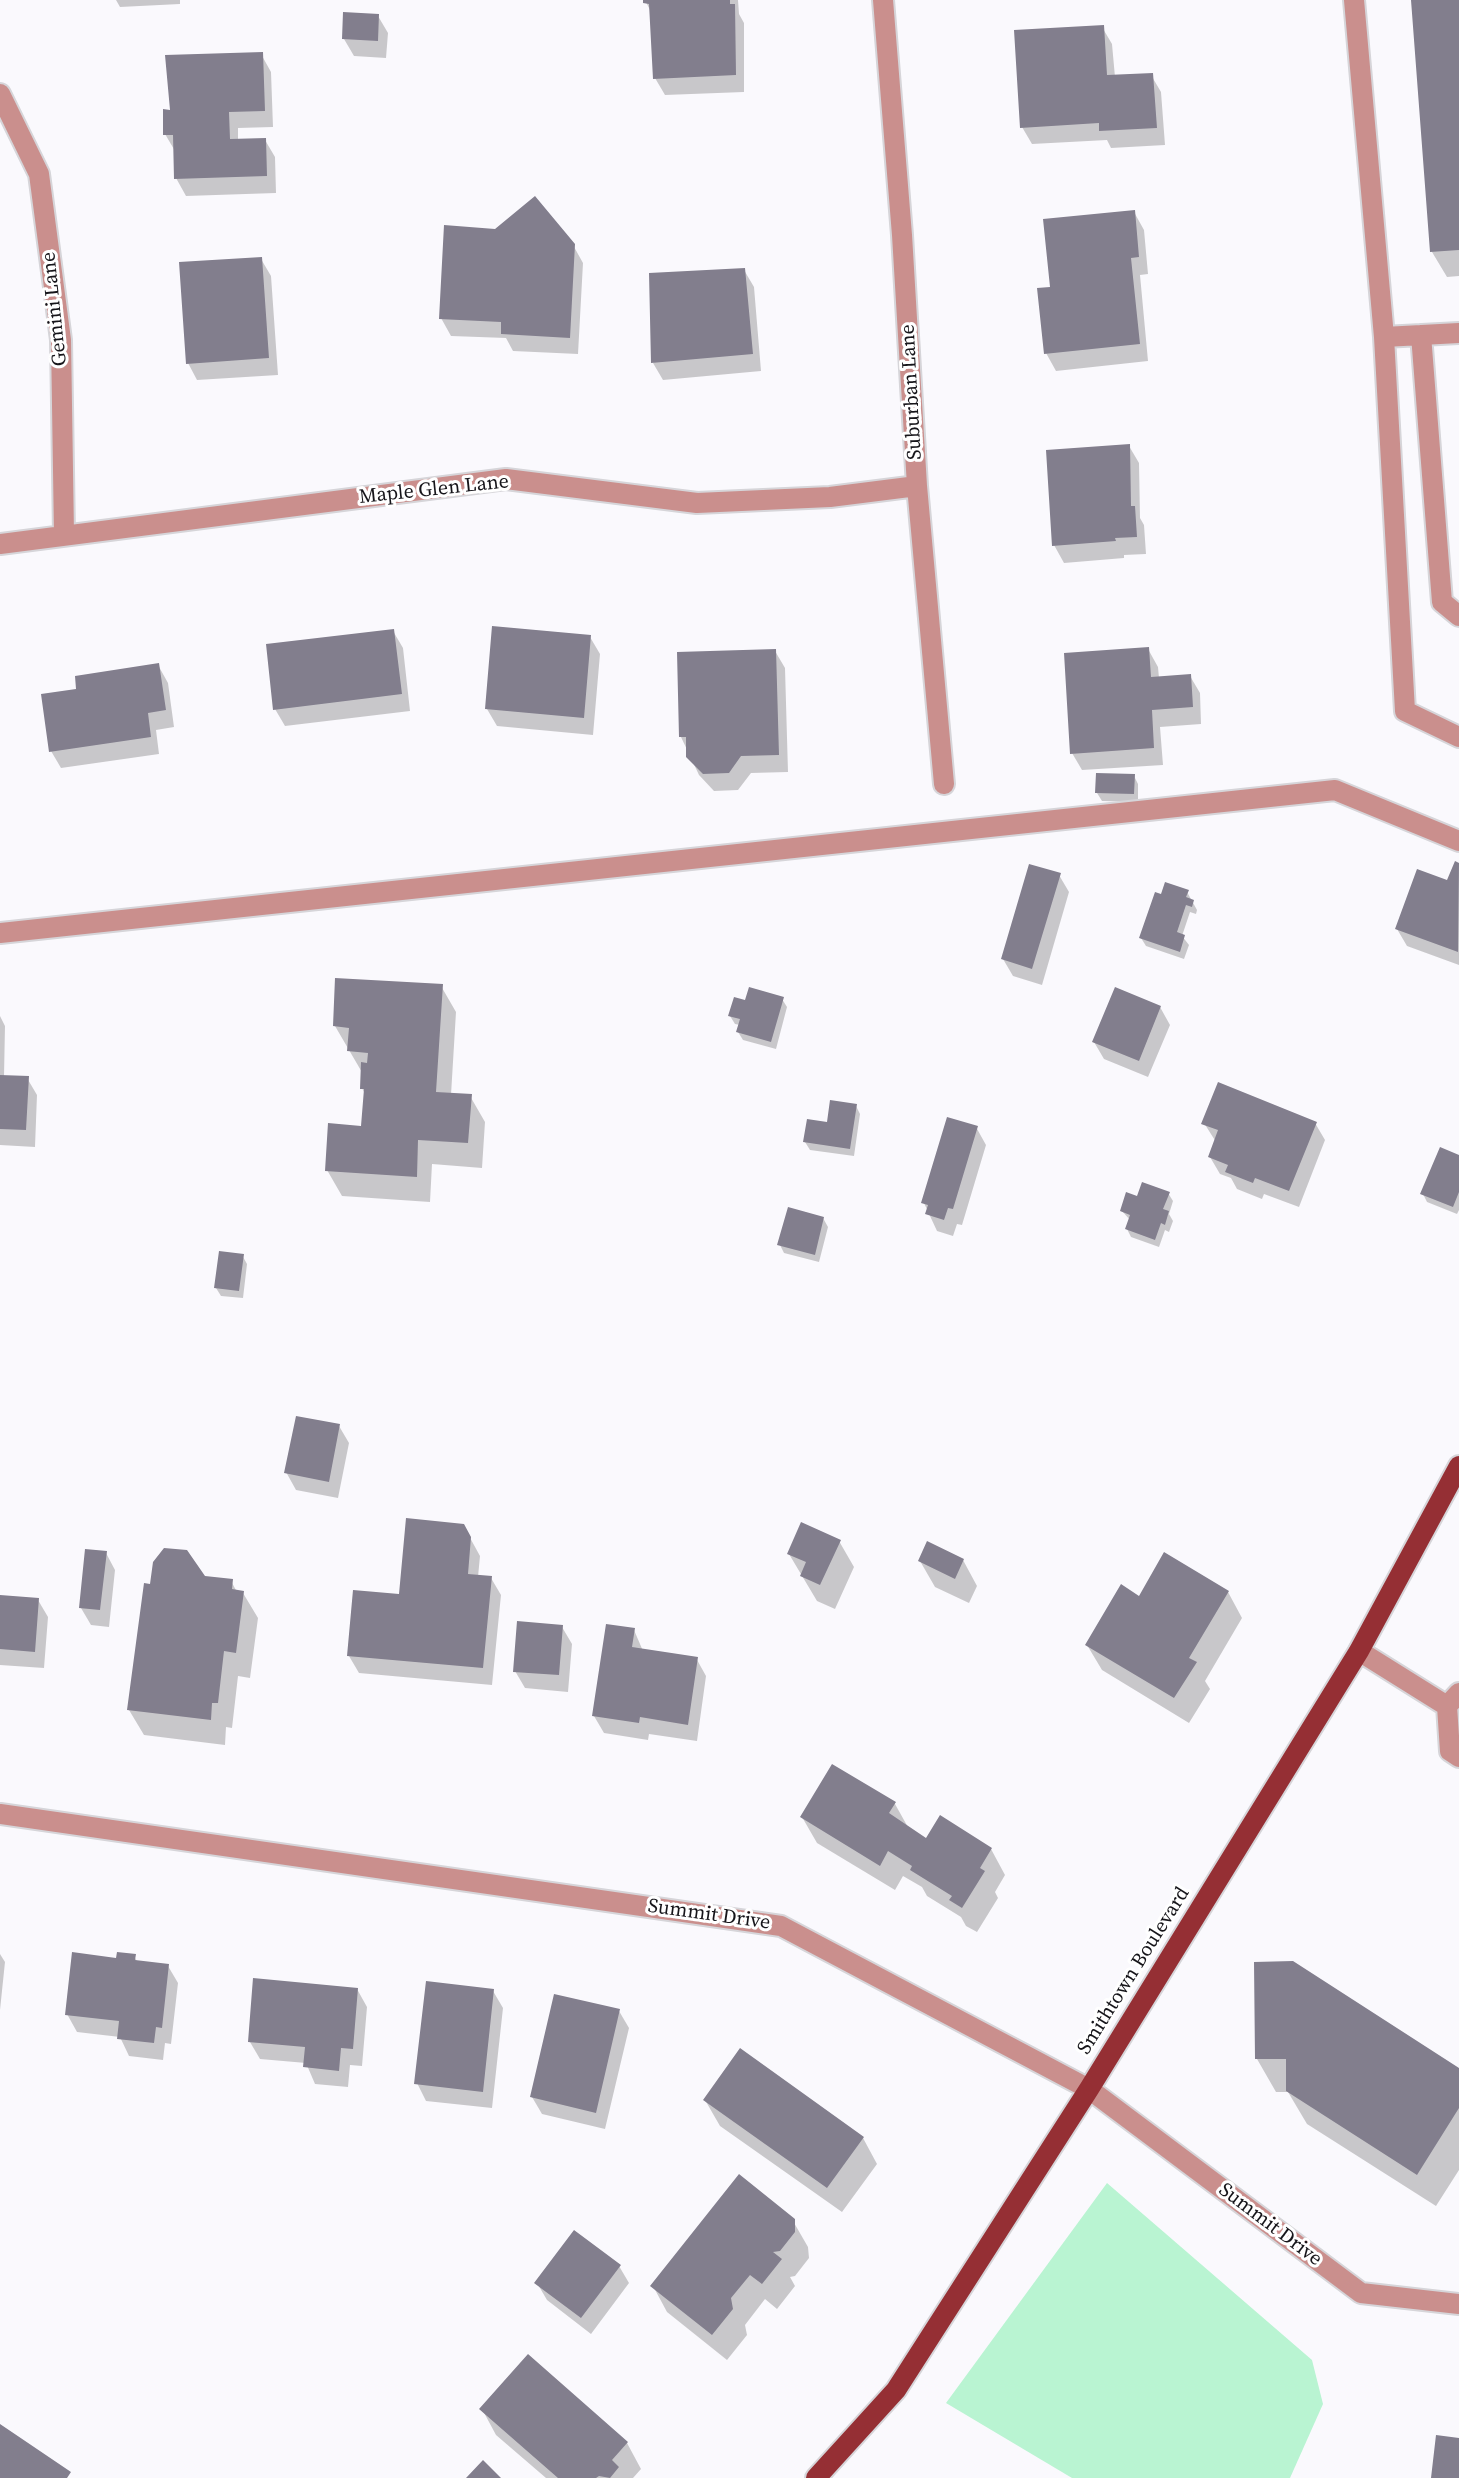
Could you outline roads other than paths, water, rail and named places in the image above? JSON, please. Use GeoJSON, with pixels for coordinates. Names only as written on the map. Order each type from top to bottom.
{"type":"FeatureCollection","features":[{"type":"Feature","properties":{"kind":"main road","name":"Smithtown Boulevard"},"geometry":{"type":"LineString","coordinates":[[816,2478],[896,2390],[1089,2089],[1359,1651],[1459,1466]]}},
{"type":"Feature","properties":{"kind":"street","name":"Suburban Lane"},"geometry":{"type":"LineString","coordinates":[[883,0],[902,235],[917,486],[944,784]]}},
{"type":"Feature","properties":{"kind":"street"},"geometry":{"type":"LineString","coordinates":[[1354,0],[1384,337],[1405,711],[1459,737]]}},
{"type":"Feature","properties":{"kind":"street","name":"Gemini Lane"},"geometry":{"type":"LineString","coordinates":[[0,94],[39,174],[61,340],[64,535]]}},
{"type":"Feature","properties":{"kind":"street"},"geometry":{"type":"LineString","coordinates":[[1384,337],[1459,333]]}},
{"type":"Feature","properties":{"kind":"street"},"geometry":{"type":"LineString","coordinates":[[1421,335],[1442,602],[1459,616]]}},
{"type":"Feature","properties":{"kind":"street","name":"Maple Glen Lane"},"geometry":{"type":"LineString","coordinates":[[0,544],[506,479],[697,503],[830,497],[917,486]]}},
{"type":"Feature","properties":{"kind":"street"},"geometry":{"type":"LineString","coordinates":[[0,933],[1335,790],[1459,841]]}},
{"type":"Feature","properties":{"kind":"street"},"geometry":{"type":"LineString","coordinates":[[1359,1651],[1453,1700],[1450,1751],[1459,1757]]}},
{"type":"Feature","properties":{"kind":"street","name":"Summit Drive"},"geometry":{"type":"LineString","coordinates":[[0,1814],[781,1926],[1089,2089],[1361,2293],[1459,2304]]}}]}
